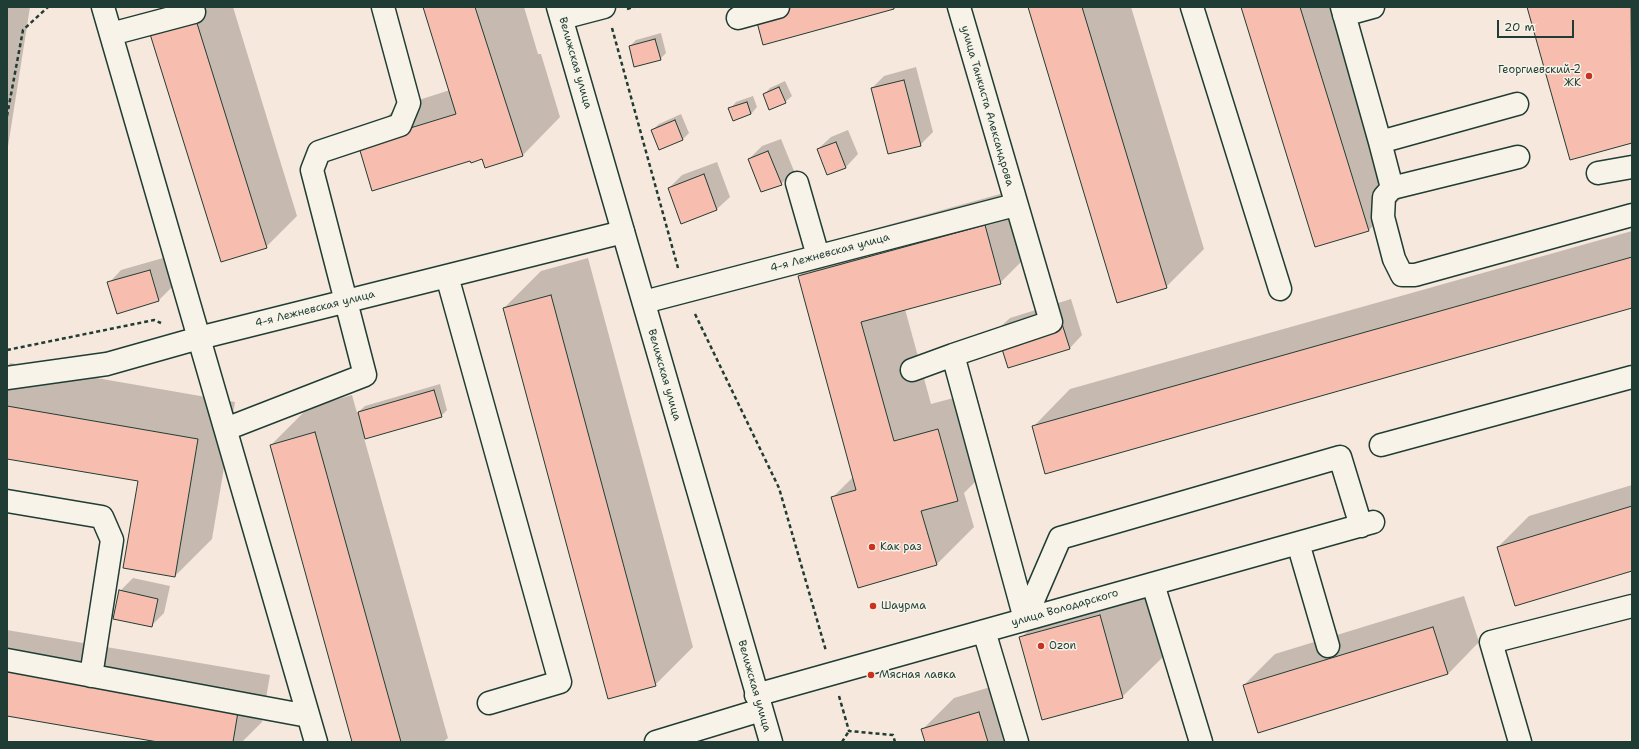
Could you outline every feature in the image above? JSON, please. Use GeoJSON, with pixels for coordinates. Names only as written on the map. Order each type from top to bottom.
{"type":"FeatureCollection","features":[{"type":"Feature","properties":{"kind":"street"},"geometry":{"type":"LineString","coordinates":[[103,7],[316,742]]}},
{"type":"Feature","properties":{"kind":"street"},"geometry":{"type":"LineString","coordinates":[[226,429],[365,375],[312,170],[319,152],[400,126],[409,103],[383,7]]}},
{"type":"Feature","properties":{"kind":"street"},"geometry":{"type":"LineString","coordinates":[[738,18],[778,7]]}},
{"type":"Feature","properties":{"kind":"street","name":"улица Танкиста Александрова"},"geometry":{"type":"LineString","coordinates":[[953,355],[1051,322],[959,7]]}},
{"type":"Feature","properties":{"kind":"street"},"geometry":{"type":"LineString","coordinates":[[1192,7],[1280,289]]}},
{"type":"Feature","properties":{"kind":"street"},"geometry":{"type":"LineString","coordinates":[[1373,7],[1343,11],[1392,188]]}},
{"type":"Feature","properties":{"kind":"street"},"geometry":{"type":"LineString","coordinates":[[111,34],[194,12]]}},
{"type":"Feature","properties":{"kind":"street"},"geometry":{"type":"LineString","coordinates":[[560,13],[612,13]]}},
{"type":"Feature","properties":{"kind":"street","name":"Велижская улица"},"geometry":{"type":"LineString","coordinates":[[560,13],[771,742]]}},
{"type":"Feature","properties":{"kind":"street"},"geometry":{"type":"LineString","coordinates":[[1380,142],[1517,104]]}},
{"type":"Feature","properties":{"kind":"street"},"geometry":{"type":"LineString","coordinates":[[1518,157],[1392,188],[1384,197],[1383,216],[1394,259],[1402,275],[1415,275],[1632,215]]}},
{"type":"Feature","properties":{"kind":"street"},"geometry":{"type":"LineString","coordinates":[[1598,173],[1632,167]]}},
{"type":"Feature","properties":{"kind":"street"},"geometry":{"type":"LineString","coordinates":[[798,183],[818,256]]}},
{"type":"Feature","properties":{"kind":"street","name":"4-я Лежневская улица"},"geometry":{"type":"LineString","coordinates":[[644,302],[1016,205]]}},
{"type":"Feature","properties":{"kind":"street","name":"4-я Лежневская улица"},"geometry":{"type":"LineString","coordinates":[[7,378],[107,364],[199,338],[623,232]]}},
{"type":"Feature","properties":{"kind":"street"},"geometry":{"type":"LineString","coordinates":[[447,276],[560,682],[490,703]]}},
{"type":"Feature","properties":{"kind":"street"},"geometry":{"type":"LineString","coordinates":[[912,370],[953,355],[1025,619]]}},
{"type":"Feature","properties":{"kind":"street"},"geometry":{"type":"LineString","coordinates":[[1381,446],[1632,377]]}},
{"type":"Feature","properties":{"kind":"street","name":"улица Володарского"},"geometry":{"type":"LineString","coordinates":[[656,742],[832,673],[1367,524],[1340,457],[1060,538],[1025,619]]}},
{"type":"Feature","properties":{"kind":"street"},"geometry":{"type":"LineString","coordinates":[[7,501],[102,517],[112,540],[91,676]]}},
{"type":"Feature","properties":{"kind":"street"},"geometry":{"type":"LineString","coordinates":[[1298,543],[1328,646]]}},
{"type":"Feature","properties":{"kind":"street"},"geometry":{"type":"LineString","coordinates":[[1153,584],[1201,742]]}},
{"type":"Feature","properties":{"kind":"street"},"geometry":{"type":"LineString","coordinates":[[1520,742],[1491,642],[1632,606]]}},
{"type":"Feature","properties":{"kind":"street"},"geometry":{"type":"LineString","coordinates":[[984,631],[1017,742]]}},
{"type":"Feature","properties":{"kind":"street"},"geometry":{"type":"LineString","coordinates":[[7,660],[308,716]]}},
{"type":"Feature","properties":{"kind":"path"},"geometry":{"type":"LineString","coordinates":[[7,116],[23,30],[48,7]]}},
{"type":"Feature","properties":{"kind":"path"},"geometry":{"type":"LineString","coordinates":[[634,7],[612,13],[684,292],[779,488],[849,731],[842,742]]}},
{"type":"Feature","properties":{"kind":"path"},"geometry":{"type":"LineString","coordinates":[[7,350],[154,320],[199,338]]}},
{"type":"Feature","properties":{"kind":"path"},"geometry":{"type":"LineString","coordinates":[[849,731],[893,735],[895,742]]}},
{"type":"Feature","properties":{"kind":"building"},"geometry":{"type":"Polygon","coordinates":[[[423,7],[475,7],[523,156],[485,168],[482,159],[471,163],[470,161],[372,191],[358,144],[456,114],[423,7]]]}},
{"type":"Feature","properties":{"kind":"building"},"geometry":{"type":"Polygon","coordinates":[[[753,7],[894,7],[894,9],[763,45],[753,7]]]}},
{"type":"Feature","properties":{"kind":"building"},"geometry":{"type":"Polygon","coordinates":[[[1028,7],[1082,7],[1167,288],[1117,303],[1028,7]]]}},
{"type":"Feature","properties":{"kind":"building"},"geometry":{"type":"Polygon","coordinates":[[[1241,7],[1300,7],[1369,231],[1315,247],[1241,7]]]}},
{"type":"Feature","properties":{"kind":"building","name":"Георгиевский-2 ЖК"},"geometry":{"type":"Polygon","coordinates":[[[1527,7],[1631,7],[1632,143],[1570,160],[1527,7]]]}},
{"type":"Feature","properties":{"kind":"building"},"geometry":{"type":"Polygon","coordinates":[[[196,20],[267,248],[221,262],[150,34],[196,20]]]}},
{"type":"Feature","properties":{"kind":"building"},"geometry":{"type":"Polygon","coordinates":[[[655,39],[661,60],[634,67],[629,46],[655,39]]]}},
{"type":"Feature","properties":{"kind":"building"},"geometry":{"type":"Polygon","coordinates":[[[904,80],[921,146],[888,154],[871,88],[904,80]]]}},
{"type":"Feature","properties":{"kind":"building"},"geometry":{"type":"Polygon","coordinates":[[[779,87],[786,103],[769,110],[763,94],[779,87]]]}},
{"type":"Feature","properties":{"kind":"building"},"geometry":{"type":"Polygon","coordinates":[[[747,102],[751,114],[733,121],[728,108],[747,102]]]}},
{"type":"Feature","properties":{"kind":"building"},"geometry":{"type":"Polygon","coordinates":[[[675,120],[683,140],[659,150],[651,130],[675,120]]]}},
{"type":"Feature","properties":{"kind":"building"},"geometry":{"type":"Polygon","coordinates":[[[836,142],[846,168],[827,175],[817,149],[836,142]]]}},
{"type":"Feature","properties":{"kind":"building"},"geometry":{"type":"Polygon","coordinates":[[[768,151],[782,185],[761,192],[748,159],[768,151]]]}},
{"type":"Feature","properties":{"kind":"building"},"geometry":{"type":"Polygon","coordinates":[[[704,174],[717,210],[681,224],[668,188],[704,174]]]}},
{"type":"Feature","properties":{"kind":"building"},"geometry":{"type":"Polygon","coordinates":[[[985,225],[1001,284],[861,322],[894,441],[938,429],[958,501],[921,511],[937,565],[858,588],[831,497],[856,490],[798,276],[985,225]]]}},
{"type":"Feature","properties":{"kind":"building"},"geometry":{"type":"Polygon","coordinates":[[[1632,257],[1632,308],[1045,474],[1032,426],[1632,257]]]}},
{"type":"Feature","properties":{"kind":"building"},"geometry":{"type":"Polygon","coordinates":[[[150,270],[159,301],[117,314],[107,282],[150,270]]]}},
{"type":"Feature","properties":{"kind":"building"},"geometry":{"type":"Polygon","coordinates":[[[551,295],[656,686],[608,699],[503,308],[551,295]]]}},
{"type":"Feature","properties":{"kind":"building"},"geometry":{"type":"Polygon","coordinates":[[[1058,311],[1070,349],[1008,368],[996,330],[1058,311]]]}},
{"type":"Feature","properties":{"kind":"building"},"geometry":{"type":"Polygon","coordinates":[[[434,390],[442,417],[365,439],[358,412],[434,390]]]}},
{"type":"Feature","properties":{"kind":"building"},"geometry":{"type":"Polygon","coordinates":[[[7,406],[198,439],[175,577],[123,568],[138,481],[7,459],[7,406]]]}},
{"type":"Feature","properties":{"kind":"building"},"geometry":{"type":"Polygon","coordinates":[[[315,432],[401,742],[352,742],[270,445],[315,432]]]}},
{"type":"Feature","properties":{"kind":"building"},"geometry":{"type":"Polygon","coordinates":[[[1632,506],[1632,571],[1515,606],[1497,547],[1632,506]]]}},
{"type":"Feature","properties":{"kind":"building"},"geometry":{"type":"Polygon","coordinates":[[[119,590],[158,599],[152,627],[113,619],[119,590]]]}},
{"type":"Feature","properties":{"kind":"building"},"geometry":{"type":"Polygon","coordinates":[[[1100,615],[1123,698],[1042,720],[1019,637],[1100,615]]]}},
{"type":"Feature","properties":{"kind":"building"},"geometry":{"type":"Polygon","coordinates":[[[1433,627],[1448,674],[1258,733],[1243,685],[1433,627]]]}},
{"type":"Feature","properties":{"kind":"building"},"geometry":{"type":"Polygon","coordinates":[[[7,666],[239,706],[233,742],[158,742],[7,716],[7,666]]]}},
{"type":"Feature","properties":{"kind":"building"},"geometry":{"type":"Polygon","coordinates":[[[979,712],[988,742],[925,742],[921,729],[979,712]]]}},
{"type":"Feature","properties":{"kind":"place","name":"Георгиевский-2 ЖК"},"geometry":{"type":"Point","coordinates":[1589,76]}},
{"type":"Feature","properties":{"kind":"place","name":"Как раз"},"geometry":{"type":"Point","coordinates":[872,547]}},
{"type":"Feature","properties":{"kind":"place","name":"Шаурма"},"geometry":{"type":"Point","coordinates":[873,606]}},
{"type":"Feature","properties":{"kind":"place","name":"Ozon"},"geometry":{"type":"Point","coordinates":[1041,646]}},
{"type":"Feature","properties":{"kind":"place","name":"Мясная лавка"},"geometry":{"type":"Point","coordinates":[871,675]}}]}
